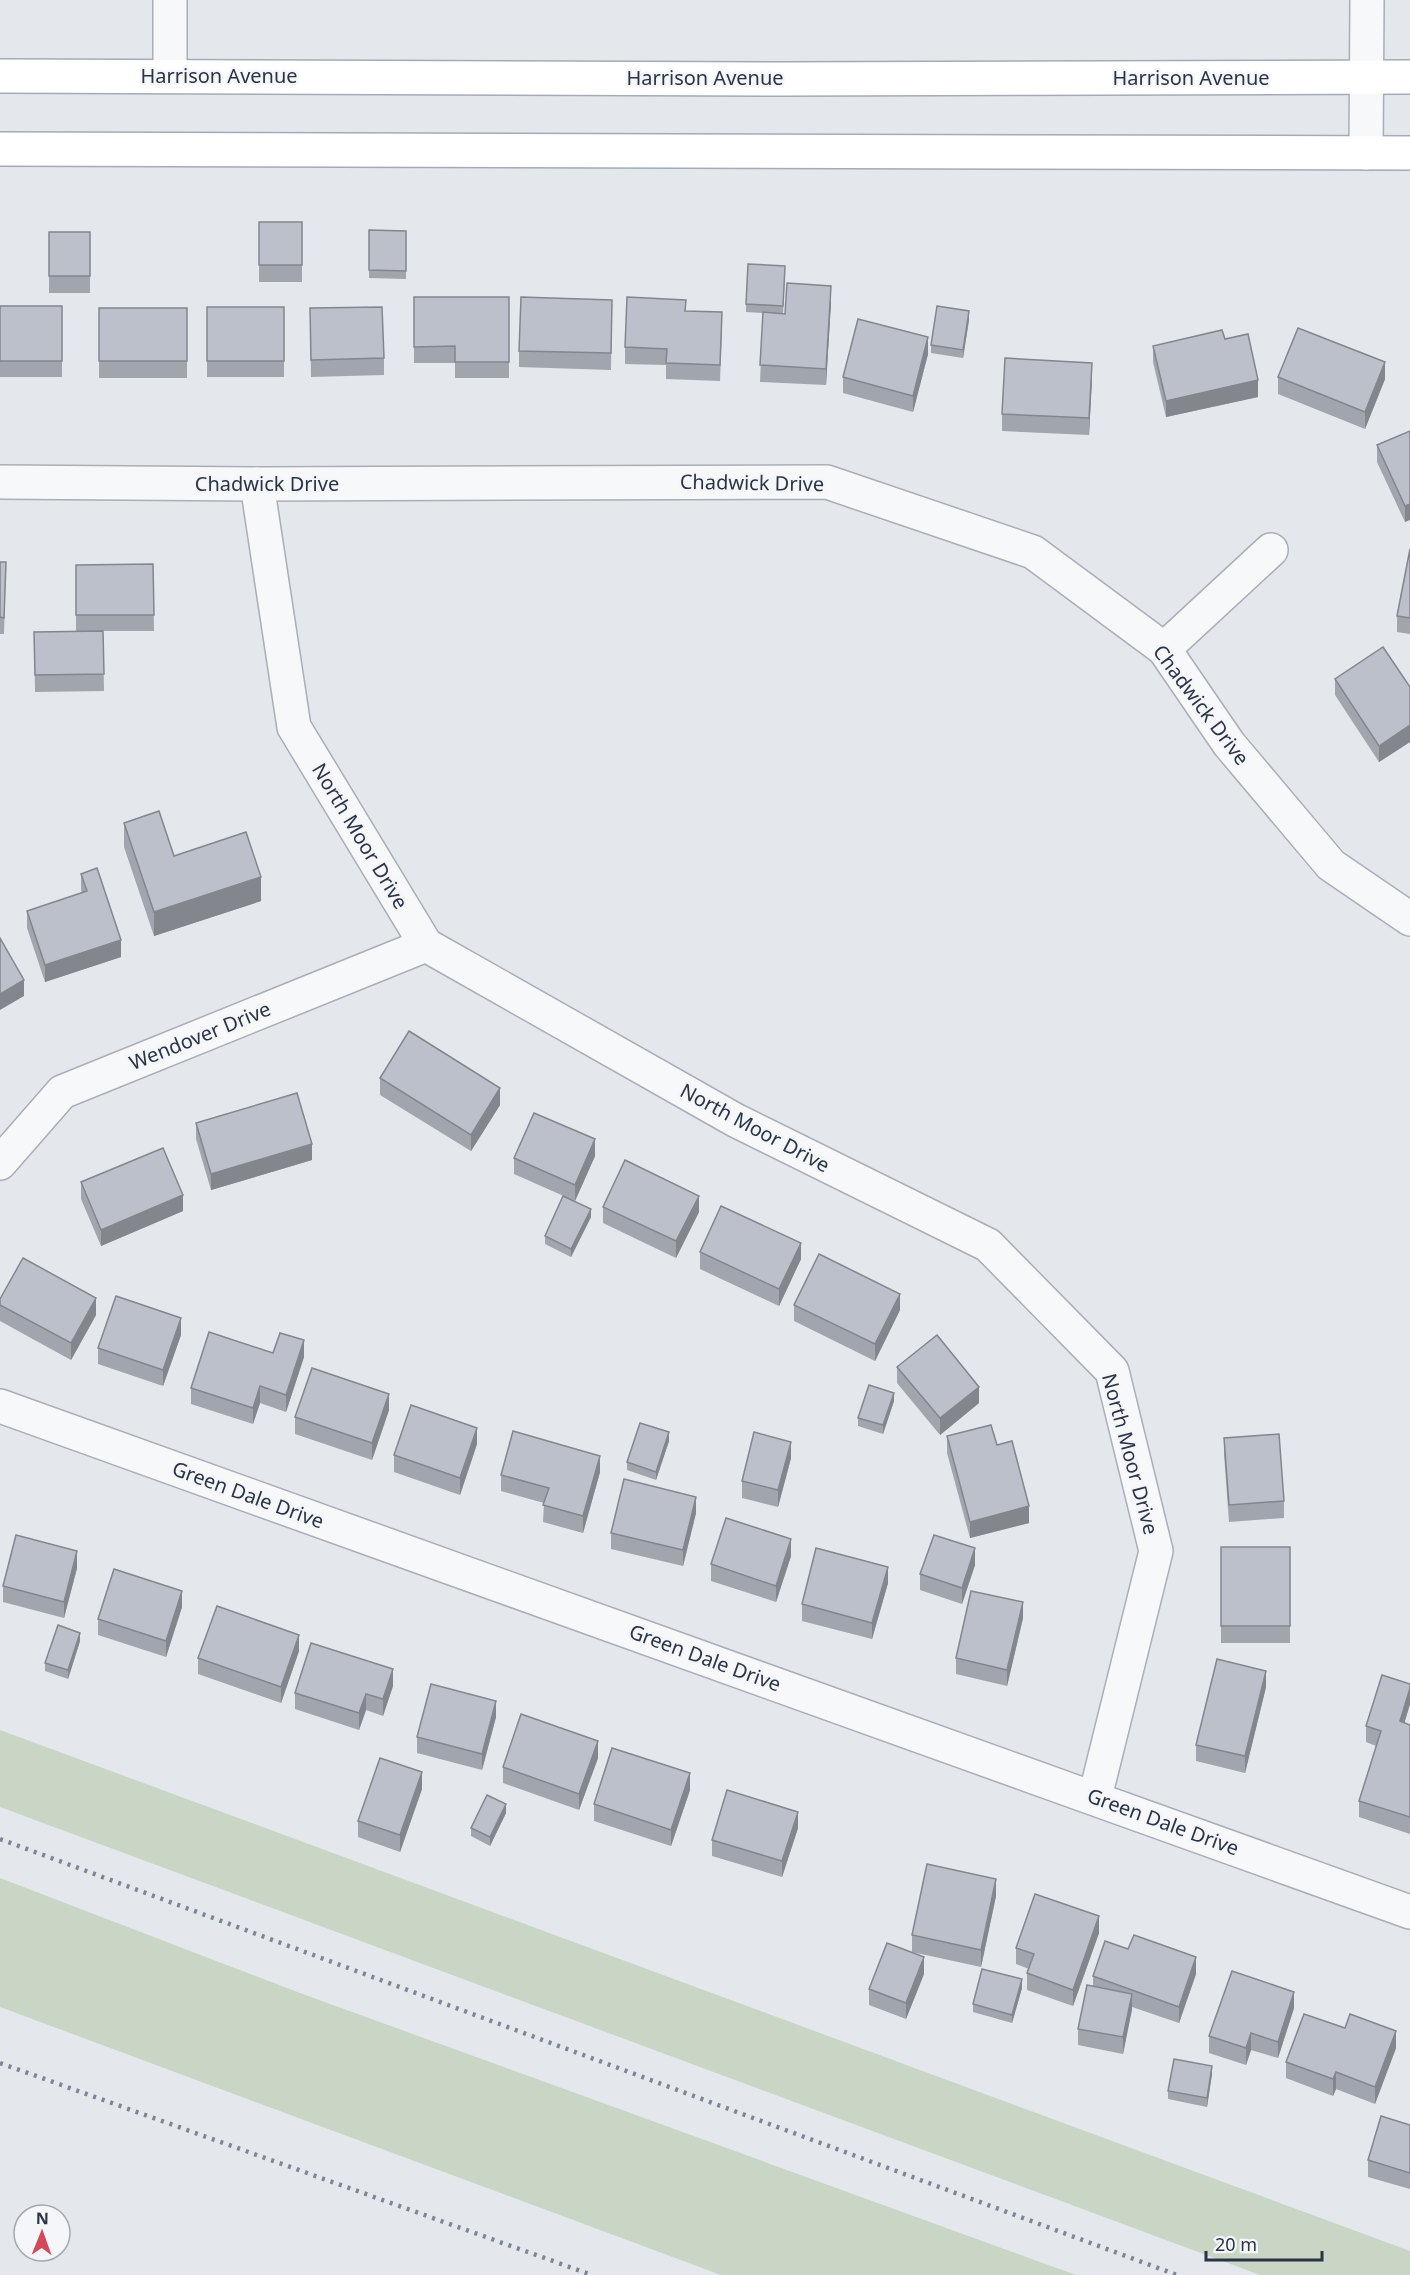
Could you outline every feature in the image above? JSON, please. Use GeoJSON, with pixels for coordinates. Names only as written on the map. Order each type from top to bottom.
{"type":"FeatureCollection","features":[{"type":"Feature","properties":{"kind":"main road","name":"Harrison Avenue"},"geometry":{"type":"LineString","coordinates":[[0,76],[783,79],[1410,77]]}},
{"type":"Feature","properties":{"kind":"main road"},"geometry":{"type":"LineString","coordinates":[[0,148],[1410,153]]}},
{"type":"Feature","properties":{"kind":"street"},"geometry":{"type":"LineString","coordinates":[[170,0],[170,75]]}},
{"type":"Feature","properties":{"kind":"street"},"geometry":{"type":"LineString","coordinates":[[1366,153],[1367,0]]}},
{"type":"Feature","properties":{"kind":"street","name":"Chadwick Drive"},"geometry":{"type":"LineString","coordinates":[[0,482],[257,484],[827,482],[1034,552],[1164,649],[1229,744],[1331,865],[1410,919]]}},
{"type":"Feature","properties":{"kind":"street","name":"North Moor Drive"},"geometry":{"type":"LineString","coordinates":[[257,484],[294,727],[426,945],[735,1120],[988,1245],[1112,1371],[1156,1551],[1095,1797]]}},
{"type":"Feature","properties":{"kind":"street"},"geometry":{"type":"LineString","coordinates":[[1164,649],[1271,550]]}},
{"type":"Feature","properties":{"kind":"street","name":"Wendover Drive"},"geometry":{"type":"LineString","coordinates":[[0,1164],[62,1092],[426,945]]}},
{"type":"Feature","properties":{"kind":"street","name":"Green Dale Drive"},"geometry":{"type":"LineString","coordinates":[[0,1406],[1095,1797],[1410,1912]]}},
{"type":"Feature","properties":{"kind":"green space"},"geometry":{"type":"Polygon","coordinates":[[[0,1730],[1410,2251],[1410,2275],[1260,2275],[0,1807],[0,1730]]]}},
{"type":"Feature","properties":{"kind":"green space"},"geometry":{"type":"Polygon","coordinates":[[[0,1878],[300,1993],[1076,2275],[721,2275],[0,2007],[0,1878]]]}},
{"type":"Feature","properties":{"kind":"building"},"geometry":{"type":"Polygon","coordinates":[[[259,222],[302,222],[302,265],[259,265],[259,222]]]}},
{"type":"Feature","properties":{"kind":"building"},"geometry":{"type":"Polygon","coordinates":[[[369,230],[406,231],[406,271],[369,270],[369,230]]]}},
{"type":"Feature","properties":{"kind":"building"},"geometry":{"type":"Polygon","coordinates":[[[49,232],[90,232],[90,276],[49,276],[49,232]]]}},
{"type":"Feature","properties":{"kind":"building"},"geometry":{"type":"Polygon","coordinates":[[[748,264],[785,266],[783,306],[746,304],[748,264]]]}},
{"type":"Feature","properties":{"kind":"building"},"geometry":{"type":"Polygon","coordinates":[[[787,283],[831,286],[826,369],[760,365],[763,312],[785,314],[787,283]]]}},
{"type":"Feature","properties":{"kind":"building"},"geometry":{"type":"Polygon","coordinates":[[[414,297],[509,297],[509,362],[455,362],[455,346],[414,347],[414,297]]]}},
{"type":"Feature","properties":{"kind":"building"},"geometry":{"type":"Polygon","coordinates":[[[521,297],[612,300],[611,353],[519,351],[521,297]]]}},
{"type":"Feature","properties":{"kind":"building"},"geometry":{"type":"Polygon","coordinates":[[[627,297],[686,300],[685,311],[722,312],[720,365],[666,363],[667,349],[625,347],[627,297]]]}},
{"type":"Feature","properties":{"kind":"building"},"geometry":{"type":"Polygon","coordinates":[[[0,306],[62,306],[62,361],[0,361],[0,306]]]}},
{"type":"Feature","properties":{"kind":"building"},"geometry":{"type":"Polygon","coordinates":[[[937,306],[969,311],[963,350],[931,345],[937,306]]]}},
{"type":"Feature","properties":{"kind":"building"},"geometry":{"type":"Polygon","coordinates":[[[207,307],[284,307],[284,361],[207,361],[207,307]]]}},
{"type":"Feature","properties":{"kind":"building"},"geometry":{"type":"Polygon","coordinates":[[[382,307],[384,358],[311,360],[310,308],[382,307]]]}},
{"type":"Feature","properties":{"kind":"building"},"geometry":{"type":"Polygon","coordinates":[[[99,308],[187,308],[187,361],[99,361],[99,308]]]}},
{"type":"Feature","properties":{"kind":"building"},"geometry":{"type":"Polygon","coordinates":[[[858,319],[928,337],[913,396],[843,377],[858,319]]]}},
{"type":"Feature","properties":{"kind":"building"},"geometry":{"type":"Polygon","coordinates":[[[1298,328],[1385,362],[1365,412],[1278,377],[1298,328]]]}},
{"type":"Feature","properties":{"kind":"building"},"geometry":{"type":"Polygon","coordinates":[[[1222,330],[1225,339],[1248,334],[1258,380],[1166,401],[1153,346],[1222,330]]]}},
{"type":"Feature","properties":{"kind":"building"},"geometry":{"type":"Polygon","coordinates":[[[1005,358],[1092,363],[1089,418],[1002,414],[1005,358]]]}},
{"type":"Feature","properties":{"kind":"building"},"geometry":{"type":"Polygon","coordinates":[[[1410,431],[1410,504],[1405,506],[1377,445],[1410,431]]]}},
{"type":"Feature","properties":{"kind":"building"},"geometry":{"type":"Polygon","coordinates":[[[1410,549],[1410,618],[1397,616],[1410,549]]]}},
{"type":"Feature","properties":{"kind":"building"},"geometry":{"type":"Polygon","coordinates":[[[0,562],[6,562],[4,618],[0,617],[0,562]]]}},
{"type":"Feature","properties":{"kind":"building"},"geometry":{"type":"Polygon","coordinates":[[[153,564],[154,615],[76,615],[76,565],[153,564]]]}},
{"type":"Feature","properties":{"kind":"building"},"geometry":{"type":"Polygon","coordinates":[[[103,631],[104,674],[35,675],[34,632],[103,631]]]}},
{"type":"Feature","properties":{"kind":"building"},"geometry":{"type":"Polygon","coordinates":[[[1383,647],[1410,687],[1410,725],[1379,746],[1335,679],[1383,647]]]}},
{"type":"Feature","properties":{"kind":"building"},"geometry":{"type":"Polygon","coordinates":[[[159,811],[174,856],[246,832],[261,877],[154,912],[124,823],[159,811]]]}},
{"type":"Feature","properties":{"kind":"building"},"geometry":{"type":"Polygon","coordinates":[[[97,868],[121,940],[45,965],[27,911],[87,891],[81,874],[97,868]]]}},
{"type":"Feature","properties":{"kind":"building"},"geometry":{"type":"Polygon","coordinates":[[[0,938],[24,980],[0,994],[0,938]]]}},
{"type":"Feature","properties":{"kind":"building"},"geometry":{"type":"Polygon","coordinates":[[[409,1031],[500,1088],[471,1135],[380,1078],[409,1031]]]}},
{"type":"Feature","properties":{"kind":"building"},"geometry":{"type":"Polygon","coordinates":[[[297,1093],[312,1144],[211,1174],[196,1123],[297,1093]]]}},
{"type":"Feature","properties":{"kind":"building"},"geometry":{"type":"Polygon","coordinates":[[[534,1113],[595,1139],[575,1185],[514,1158],[534,1113]]]}},
{"type":"Feature","properties":{"kind":"building"},"geometry":{"type":"Polygon","coordinates":[[[163,1148],[183,1195],[101,1230],[81,1182],[163,1148]]]}},
{"type":"Feature","properties":{"kind":"building"},"geometry":{"type":"Polygon","coordinates":[[[625,1160],[699,1196],[676,1241],[603,1207],[625,1160]]]}},
{"type":"Feature","properties":{"kind":"building"},"geometry":{"type":"Polygon","coordinates":[[[563,1196],[591,1209],[571,1249],[545,1236],[563,1196]]]}},
{"type":"Feature","properties":{"kind":"building"},"geometry":{"type":"Polygon","coordinates":[[[721,1206],[801,1243],[779,1289],[700,1252],[721,1206]]]}},
{"type":"Feature","properties":{"kind":"building"},"geometry":{"type":"Polygon","coordinates":[[[819,1254],[900,1294],[875,1344],[794,1305],[819,1254]]]}},
{"type":"Feature","properties":{"kind":"building"},"geometry":{"type":"Polygon","coordinates":[[[23,1258],[96,1298],[71,1343],[0,1305],[0,1299],[23,1258]]]}},
{"type":"Feature","properties":{"kind":"building"},"geometry":{"type":"Polygon","coordinates":[[[116,1296],[181,1318],[163,1370],[98,1348],[116,1296]]]}},
{"type":"Feature","properties":{"kind":"building"},"geometry":{"type":"Polygon","coordinates":[[[209,1332],[273,1353],[280,1333],[304,1340],[286,1395],[260,1386],[253,1408],[191,1388],[209,1332]]]}},
{"type":"Feature","properties":{"kind":"building"},"geometry":{"type":"Polygon","coordinates":[[[937,1335],[979,1387],[940,1418],[897,1367],[937,1335]]]}},
{"type":"Feature","properties":{"kind":"building"},"geometry":{"type":"Polygon","coordinates":[[[312,1368],[389,1394],[372,1443],[295,1417],[312,1368]]]}},
{"type":"Feature","properties":{"kind":"building"},"geometry":{"type":"Polygon","coordinates":[[[869,1385],[894,1393],[883,1425],[858,1418],[869,1385]]]}},
{"type":"Feature","properties":{"kind":"building"},"geometry":{"type":"Polygon","coordinates":[[[411,1405],[477,1428],[460,1478],[394,1455],[411,1405]]]}},
{"type":"Feature","properties":{"kind":"building"},"geometry":{"type":"Polygon","coordinates":[[[640,1423],[669,1432],[656,1472],[627,1462],[640,1423]]]}},
{"type":"Feature","properties":{"kind":"building"},"geometry":{"type":"Polygon","coordinates":[[[991,1425],[997,1445],[1012,1441],[1029,1506],[970,1522],[947,1436],[991,1425]]]}},
{"type":"Feature","properties":{"kind":"building"},"geometry":{"type":"Polygon","coordinates":[[[513,1431],[600,1456],[583,1516],[543,1505],[549,1488],[501,1475],[513,1431]]]}},
{"type":"Feature","properties":{"kind":"building"},"geometry":{"type":"Polygon","coordinates":[[[754,1432],[791,1442],[778,1490],[742,1481],[754,1432]]]}},
{"type":"Feature","properties":{"kind":"building"},"geometry":{"type":"Polygon","coordinates":[[[1279,1434],[1284,1501],[1229,1505],[1224,1438],[1279,1434]]]}},
{"type":"Feature","properties":{"kind":"building"},"geometry":{"type":"Polygon","coordinates":[[[624,1479],[696,1497],[683,1550],[611,1533],[624,1479]]]}},
{"type":"Feature","properties":{"kind":"building"},"geometry":{"type":"Polygon","coordinates":[[[726,1518],[791,1539],[776,1586],[711,1564],[726,1518]]]}},
{"type":"Feature","properties":{"kind":"building"},"geometry":{"type":"Polygon","coordinates":[[[16,1535],[77,1551],[64,1602],[3,1586],[16,1535]]]}},
{"type":"Feature","properties":{"kind":"building"},"geometry":{"type":"Polygon","coordinates":[[[934,1535],[975,1548],[962,1588],[920,1574],[934,1535]]]}},
{"type":"Feature","properties":{"kind":"building"},"geometry":{"type":"Polygon","coordinates":[[[1221,1547],[1290,1547],[1290,1626],[1221,1626],[1221,1547]]]}},
{"type":"Feature","properties":{"kind":"building"},"geometry":{"type":"Polygon","coordinates":[[[816,1548],[888,1567],[872,1623],[802,1604],[816,1548]]]}},
{"type":"Feature","properties":{"kind":"building"},"geometry":{"type":"Polygon","coordinates":[[[114,1569],[182,1591],[166,1641],[98,1619],[114,1569]]]}},
{"type":"Feature","properties":{"kind":"building"},"geometry":{"type":"Polygon","coordinates":[[[971,1591],[1023,1602],[1007,1670],[956,1658],[971,1591]]]}},
{"type":"Feature","properties":{"kind":"building"},"geometry":{"type":"Polygon","coordinates":[[[217,1606],[299,1635],[281,1687],[198,1658],[217,1606]]]}},
{"type":"Feature","properties":{"kind":"building"},"geometry":{"type":"Polygon","coordinates":[[[58,1625],[80,1633],[68,1670],[45,1663],[58,1625]]]}},
{"type":"Feature","properties":{"kind":"building"},"geometry":{"type":"Polygon","coordinates":[[[311,1643],[393,1669],[383,1699],[366,1694],[359,1713],[295,1693],[311,1643]]]}},
{"type":"Feature","properties":{"kind":"building"},"geometry":{"type":"Polygon","coordinates":[[[1217,1659],[1266,1671],[1245,1756],[1196,1745],[1217,1659]]]}},
{"type":"Feature","properties":{"kind":"building"},"geometry":{"type":"Polygon","coordinates":[[[1382,1675],[1410,1684],[1400,1721],[1410,1725],[1410,1817],[1359,1801],[1381,1731],[1366,1726],[1382,1675]]]}},
{"type":"Feature","properties":{"kind":"building"},"geometry":{"type":"Polygon","coordinates":[[[431,1684],[496,1701],[482,1754],[417,1737],[431,1684]]]}},
{"type":"Feature","properties":{"kind":"building"},"geometry":{"type":"Polygon","coordinates":[[[521,1714],[598,1741],[579,1794],[503,1767],[521,1714]]]}},
{"type":"Feature","properties":{"kind":"building"},"geometry":{"type":"Polygon","coordinates":[[[612,1748],[690,1773],[671,1830],[594,1804],[612,1748]]]}},
{"type":"Feature","properties":{"kind":"building"},"geometry":{"type":"Polygon","coordinates":[[[380,1758],[422,1772],[400,1835],[358,1821],[380,1758]]]}},
{"type":"Feature","properties":{"kind":"building"},"geometry":{"type":"Polygon","coordinates":[[[727,1790],[798,1812],[782,1861],[712,1840],[727,1790]]]}},
{"type":"Feature","properties":{"kind":"building"},"geometry":{"type":"Polygon","coordinates":[[[487,1795],[506,1804],[490,1837],[471,1828],[487,1795]]]}},
{"type":"Feature","properties":{"kind":"building"},"geometry":{"type":"Polygon","coordinates":[[[927,1864],[996,1879],[981,1950],[912,1935],[927,1864]]]}},
{"type":"Feature","properties":{"kind":"building"},"geometry":{"type":"Polygon","coordinates":[[[1035,1894],[1099,1916],[1073,1990],[1027,1973],[1034,1954],[1016,1948],[1035,1894]]]}},
{"type":"Feature","properties":{"kind":"building"},"geometry":{"type":"Polygon","coordinates":[[[1134,1935],[1196,1957],[1179,2007],[1093,1976],[1105,1941],[1128,1949],[1134,1935]]]}},
{"type":"Feature","properties":{"kind":"building"},"geometry":{"type":"Polygon","coordinates":[[[887,1943],[924,1957],[906,2003],[869,1989],[887,1943]]]}},
{"type":"Feature","properties":{"kind":"building"},"geometry":{"type":"Polygon","coordinates":[[[982,1969],[1022,1979],[1012,2015],[973,2004],[982,1969]]]}},
{"type":"Feature","properties":{"kind":"building"},"geometry":{"type":"Polygon","coordinates":[[[1232,1971],[1294,1992],[1278,2042],[1251,2033],[1246,2048],[1209,2036],[1232,1971]]]}},
{"type":"Feature","properties":{"kind":"building"},"geometry":{"type":"Polygon","coordinates":[[[1087,1985],[1132,1994],[1123,2037],[1078,2029],[1087,1985]]]}},
{"type":"Feature","properties":{"kind":"building"},"geometry":{"type":"Polygon","coordinates":[[[1304,2014],[1345,2028],[1350,2014],[1396,2031],[1375,2087],[1336,2072],[1333,2079],[1286,2062],[1304,2014]]]}},
{"type":"Feature","properties":{"kind":"building"},"geometry":{"type":"Polygon","coordinates":[[[1174,2059],[1212,2066],[1207,2098],[1168,2091],[1174,2059]]]}},
{"type":"Feature","properties":{"kind":"building"},"geometry":{"type":"Polygon","coordinates":[[[1381,2116],[1410,2125],[1410,2173],[1368,2160],[1381,2116]]]}},
{"type":"Feature","properties":{"kind":"railway"},"geometry":{"type":"LineString","coordinates":[[0,1839],[1177,2275]]}},
{"type":"Feature","properties":{"kind":"railway"},"geometry":{"type":"LineString","coordinates":[[0,2063],[592,2275]]}}]}
